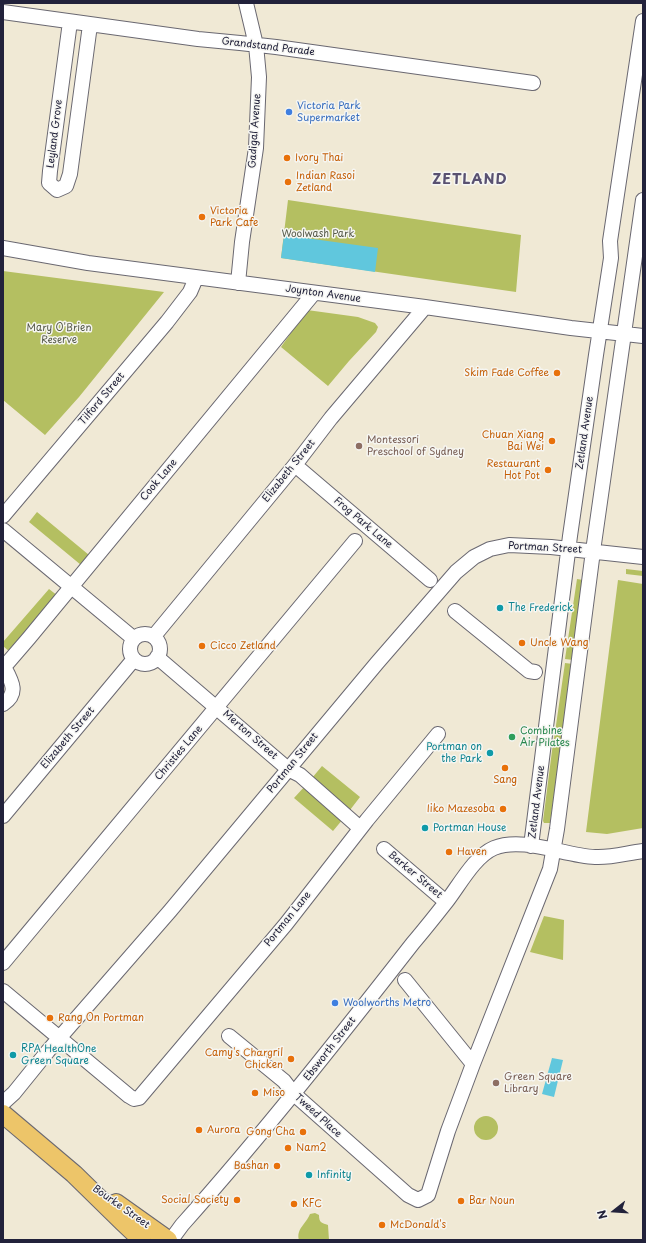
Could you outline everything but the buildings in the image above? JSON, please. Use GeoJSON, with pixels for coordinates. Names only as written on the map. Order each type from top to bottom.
{"type":"FeatureCollection","features":[{"type":"Feature","properties":{"kind":"main road","name":"Bourke Street"},"geometry":{"type":"LineString","coordinates":[[3,1114],[74,1174],[142,1240]]}},
{"type":"Feature","properties":{"kind":"main road","name":"Bourke Street"},"geometry":{"type":"LineString","coordinates":[[74,1174],[170,1240]]}},
{"type":"Feature","properties":{"kind":"street","name":"Gadigal Avenue"},"geometry":{"type":"LineString","coordinates":[[238,283],[242,242],[256,148],[259,77],[256,45],[246,3]]}},
{"type":"Feature","properties":{"kind":"street","name":"Grandstand Parade"},"geometry":{"type":"LineString","coordinates":[[3,12],[198,40],[256,45],[533,83]]}},
{"type":"Feature","properties":{"kind":"street","name":"Zetland Avenue"},"geometry":{"type":"LineString","coordinates":[[531,846],[569,549],[611,258],[610,241],[643,21]]}},
{"type":"Feature","properties":{"kind":"street","name":"Leyland Grove"},"geometry":{"type":"LineString","coordinates":[[70,22],[49,183],[57,190],[66,186],[70,174],[90,25]]}},
{"type":"Feature","properties":{"kind":"street"},"geometry":{"type":"LineString","coordinates":[[405,980],[472,1064],[550,869],[554,849],[593,551],[643,200]]}},
{"type":"Feature","properties":{"kind":"street","name":"Joynton Avenue"},"geometry":{"type":"LineString","coordinates":[[3,248],[88,263],[196,278],[643,336]]}},
{"type":"Feature","properties":{"kind":"street","name":"Tilford Street"},"geometry":{"type":"LineString","coordinates":[[3,516],[167,322],[190,292],[196,278]]}},
{"type":"Feature","properties":{"kind":"street","name":"Cook Lane"},"geometry":{"type":"LineString","coordinates":[[4,666],[30,638],[314,293]]}},
{"type":"Feature","properties":{"kind":"street","name":"Elizabeth Street"},"geometry":{"type":"LineString","coordinates":[[154,636],[332,418],[425,307]]}},
{"type":"Feature","properties":{"kind":"street","name":"Frog Park Lane"},"geometry":{"type":"LineString","coordinates":[[295,465],[430,580]]}},
{"type":"Feature","properties":{"kind":"street"},"geometry":{"type":"LineString","coordinates":[[3,530],[133,638]]}},
{"type":"Feature","properties":{"kind":"street","name":"Christies Lane"},"geometry":{"type":"LineString","coordinates":[[3,963],[355,541]]}},
{"type":"Feature","properties":{"kind":"street","name":"Portman Street"},"geometry":{"type":"LineString","coordinates":[[3,1103],[14,1093],[170,911],[407,627],[456,572],[474,557],[490,549],[509,545],[593,551],[643,557]]}},
{"type":"Feature","properties":{"kind":"street"},"geometry":{"type":"LineString","coordinates":[[455,611],[529,671],[535,672]]}},
{"type":"Feature","properties":{"kind":"street"},"geometry":{"type":"LineString","coordinates":[[145,633],[154,636],[159,644],[159,653],[154,661],[141,664],[134,660],[129,651],[133,638],[145,633]]}},
{"type":"Feature","properties":{"kind":"street","name":"Merton Street"},"geometry":{"type":"LineString","coordinates":[[157,657],[288,769],[300,775],[360,828]]}},
{"type":"Feature","properties":{"kind":"street","name":"Elizabeth Street"},"geometry":{"type":"LineString","coordinates":[[3,816],[134,660]]}},
{"type":"Feature","properties":{"kind":"street"},"geometry":{"type":"LineString","coordinates":[[3,704],[9,700],[13,694],[13,686],[4,666]]}},
{"type":"Feature","properties":{"kind":"street","name":"Portman Lane"},"geometry":{"type":"LineString","coordinates":[[60,1038],[129,1096],[134,1099],[139,1098],[204,1019],[286,924],[360,828],[438,734]]}},
{"type":"Feature","properties":{"kind":"street","name":"Ebsworth Street"},"geometry":{"type":"LineString","coordinates":[[170,1240],[294,1094],[477,861],[492,849],[505,844],[554,849],[579,855],[596,857],[609,857],[643,851]]}},
{"type":"Feature","properties":{"kind":"street","name":"Barker Street"},"geometry":{"type":"LineString","coordinates":[[384,849],[446,902]]}},
{"type":"Feature","properties":{"kind":"street"},"geometry":{"type":"LineString","coordinates":[[3,991],[60,1038]]}},
{"type":"Feature","properties":{"kind":"street","name":"Tweed Place"},"geometry":{"type":"LineString","coordinates":[[229,1036],[284,1081],[294,1094],[357,1151],[408,1195],[418,1200],[425,1197],[429,1192],[432,1178],[472,1064]]}},
{"type":"Feature","properties":{"kind":"green space","name":"Woolwash Park"},"geometry":{"type":"Polygon","coordinates":[[[288,200],[521,235],[516,292],[281,258],[288,200]]]}},
{"type":"Feature","properties":{"kind":"green space","name":"Mary O'Brien Reserve"},"geometry":{"type":"Polygon","coordinates":[[[3,271],[164,292],[79,397],[45,435],[3,400],[3,271]]]}},
{"type":"Feature","properties":{"kind":"green space"},"geometry":{"type":"Polygon","coordinates":[[[307,310],[358,317],[375,323],[378,327],[376,332],[328,386],[281,347],[307,310]]]}},
{"type":"Feature","properties":{"kind":"green space"},"geometry":{"type":"Polygon","coordinates":[[[37,512],[89,555],[81,565],[29,522],[37,512]]]}},
{"type":"Feature","properties":{"kind":"green space"},"geometry":{"type":"Polygon","coordinates":[[[626,569],[643,571],[643,576],[626,574],[626,569]]]}},
{"type":"Feature","properties":{"kind":"green space"},"geometry":{"type":"Polygon","coordinates":[[[577,579],[583,580],[573,660],[565,659],[577,579]]]}},
{"type":"Feature","properties":{"kind":"green space"},"geometry":{"type":"Polygon","coordinates":[[[618,580],[643,584],[643,828],[607,834],[586,832],[618,580]]]}},
{"type":"Feature","properties":{"kind":"green space"},"geometry":{"type":"Polygon","coordinates":[[[49,589],[58,596],[10,652],[3,646],[3,642],[49,589]]]}},
{"type":"Feature","properties":{"kind":"green space"},"geometry":{"type":"Polygon","coordinates":[[[565,663],[573,664],[562,741],[554,739],[565,663]]]}},
{"type":"Feature","properties":{"kind":"green space"},"geometry":{"type":"Polygon","coordinates":[[[553,743],[561,744],[550,823],[544,823],[543,821],[553,743]]]}},
{"type":"Feature","properties":{"kind":"green space"},"geometry":{"type":"Polygon","coordinates":[[[322,766],[360,797],[350,810],[312,778],[322,766]]]}},
{"type":"Feature","properties":{"kind":"green space"},"geometry":{"type":"Polygon","coordinates":[[[305,786],[343,819],[333,831],[294,798],[305,786]]]}},
{"type":"Feature","properties":{"kind":"green space"},"geometry":{"type":"Polygon","coordinates":[[[544,916],[564,920],[563,960],[530,952],[544,916]]]}},
{"type":"Feature","properties":{"kind":"green space"},"geometry":{"type":"Polygon","coordinates":[[[486,1116],[495,1119],[498,1128],[495,1137],[486,1140],[477,1137],[474,1128],[477,1119],[486,1116]]]}},
{"type":"Feature","properties":{"kind":"green space"},"geometry":{"type":"Polygon","coordinates":[[[315,1213],[319,1215],[321,1222],[328,1225],[329,1240],[299,1240],[298,1236],[300,1230],[310,1214],[315,1213]]]}},
{"type":"Feature","properties":{"kind":"water"},"geometry":{"type":"Polygon","coordinates":[[[284,235],[378,248],[375,272],[281,258],[284,235]]]}},
{"type":"Feature","properties":{"kind":"water"},"geometry":{"type":"Polygon","coordinates":[[[552,1058],[563,1060],[554,1097],[542,1094],[552,1058]]]}},
{"type":"Feature","properties":{"kind":"place","name":"Victoria Park Supermarket"},"geometry":{"type":"Point","coordinates":[289,112]}},
{"type":"Feature","properties":{"kind":"place","name":"Ivory Thai"},"geometry":{"type":"Point","coordinates":[287,158]}},
{"type":"Feature","properties":{"kind":"place","name":"Indian Rasoi Zetland"},"geometry":{"type":"Point","coordinates":[288,182]}},
{"type":"Feature","properties":{"kind":"place","name":"Victoria Park Cafe"},"geometry":{"type":"Point","coordinates":[202,217]}},
{"type":"Feature","properties":{"kind":"place","name":"Skim Fade Coffee"},"geometry":{"type":"Point","coordinates":[557,373]}},
{"type":"Feature","properties":{"kind":"place","name":"Chuan Xiang Bai Wei"},"geometry":{"type":"Point","coordinates":[552,441]}},
{"type":"Feature","properties":{"kind":"place","name":"Montessori Preschool of Sydney"},"geometry":{"type":"Point","coordinates":[359,446]}},
{"type":"Feature","properties":{"kind":"place","name":"Restaurant Hot Pot"},"geometry":{"type":"Point","coordinates":[548,470]}},
{"type":"Feature","properties":{"kind":"place","name":"The Frederick"},"geometry":{"type":"Point","coordinates":[500,608]}},
{"type":"Feature","properties":{"kind":"place","name":"Uncle Wang"},"geometry":{"type":"Point","coordinates":[522,643]}},
{"type":"Feature","properties":{"kind":"place","name":"Cicco Zetland"},"geometry":{"type":"Point","coordinates":[202,646]}},
{"type":"Feature","properties":{"kind":"place","name":"Combine Air Pilates"},"geometry":{"type":"Point","coordinates":[512,737]}},
{"type":"Feature","properties":{"kind":"place","name":"Portman on the Park"},"geometry":{"type":"Point","coordinates":[490,753]}},
{"type":"Feature","properties":{"kind":"place","name":"Sang"},"geometry":{"type":"Point","coordinates":[505,768]}},
{"type":"Feature","properties":{"kind":"place","name":"Iiko Mazesoba"},"geometry":{"type":"Point","coordinates":[503,809]}},
{"type":"Feature","properties":{"kind":"place","name":"Portman House"},"geometry":{"type":"Point","coordinates":[425,828]}},
{"type":"Feature","properties":{"kind":"place","name":"Haven"},"geometry":{"type":"Point","coordinates":[449,852]}},
{"type":"Feature","properties":{"kind":"place","name":"Woolworths Metro"},"geometry":{"type":"Point","coordinates":[335,1003]}},
{"type":"Feature","properties":{"kind":"place","name":"Rang On Portman"},"geometry":{"type":"Point","coordinates":[50,1018]}},
{"type":"Feature","properties":{"kind":"place","name":"RPA HealthOne Green Square"},"geometry":{"type":"Point","coordinates":[13,1055]}},
{"type":"Feature","properties":{"kind":"place","name":"Camy's Chargril Chicken"},"geometry":{"type":"Point","coordinates":[291,1059]}},
{"type":"Feature","properties":{"kind":"place","name":"Green Square Library"},"geometry":{"type":"Point","coordinates":[496,1083]}},
{"type":"Feature","properties":{"kind":"place","name":"Miso"},"geometry":{"type":"Point","coordinates":[255,1093]}},
{"type":"Feature","properties":{"kind":"place","name":"Aurora"},"geometry":{"type":"Point","coordinates":[199,1130]}},
{"type":"Feature","properties":{"kind":"place","name":"Gong Cha"},"geometry":{"type":"Point","coordinates":[303,1132]}},
{"type":"Feature","properties":{"kind":"place","name":"Nam2"},"geometry":{"type":"Point","coordinates":[288,1148]}},
{"type":"Feature","properties":{"kind":"place","name":"Bashan"},"geometry":{"type":"Point","coordinates":[277,1166]}},
{"type":"Feature","properties":{"kind":"place","name":"Infinity"},"geometry":{"type":"Point","coordinates":[309,1175]}},
{"type":"Feature","properties":{"kind":"place","name":"Social Society"},"geometry":{"type":"Point","coordinates":[237,1200]}},
{"type":"Feature","properties":{"kind":"place","name":"Bar Noun"},"geometry":{"type":"Point","coordinates":[461,1201]}},
{"type":"Feature","properties":{"kind":"place","name":"KFC"},"geometry":{"type":"Point","coordinates":[294,1204]}},
{"type":"Feature","properties":{"kind":"place","name":"McDonald's"},"geometry":{"type":"Point","coordinates":[382,1225]}},
{"type":"Feature","properties":{"kind":"district","name":"ZETLAND"},"geometry":{"type":"Point","coordinates":[470,180]}}]}
